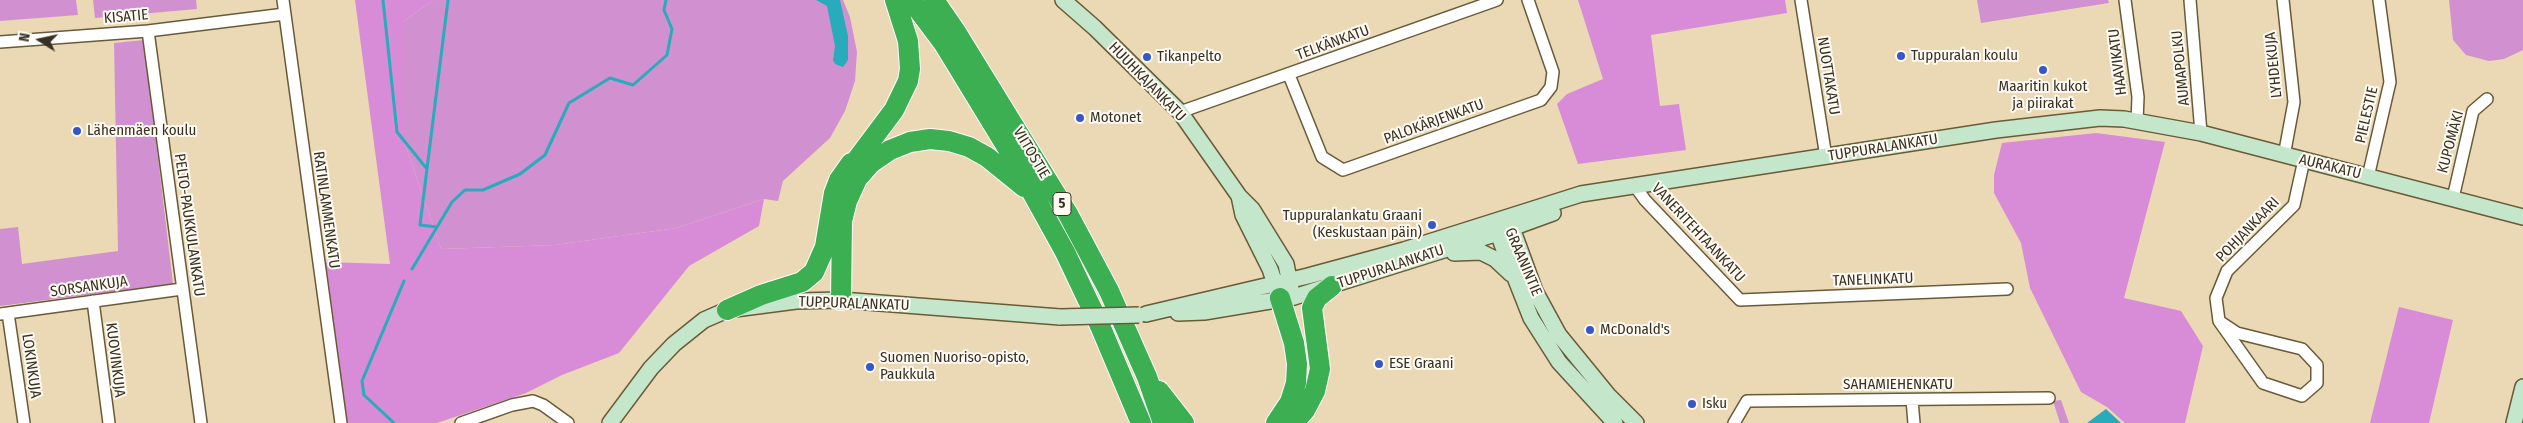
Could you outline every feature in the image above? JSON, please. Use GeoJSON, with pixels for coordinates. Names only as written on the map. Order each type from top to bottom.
{"type":"FeatureCollection","features":[{"type":"Feature","properties":{"kind":"highway"},"geometry":{"type":"LineString","coordinates":[[834,300],[834,205],[846,174],[894,110],[908,81],[910,69],[908,41],[895,0]]}},
{"type":"Feature","properties":{"kind":"highway","name":"VIITOSTIE"},"geometry":{"type":"LineString","coordinates":[[911,0],[944,44],[1065,252],[1101,328],[1141,423]]}},
{"type":"Feature","properties":{"kind":"highway","name":"VIITOSTIE"},"geometry":{"type":"LineString","coordinates":[[934,0],[962,40],[1068,214],[1109,291],[1147,377],[1163,423]]}},
{"type":"Feature","properties":{"kind":"highway"},"geometry":{"type":"LineString","coordinates":[[834,300],[842,221],[847,201],[857,179],[871,163],[890,150],[910,142],[930,139],[950,141],[969,147],[987,157],[1033,195]]}},
{"type":"Feature","properties":{"kind":"highway"},"geometry":{"type":"LineString","coordinates":[[727,310],[752,298],[802,282],[814,272],[825,247],[830,207],[839,180],[855,157],[871,141]]}},
{"type":"Feature","properties":{"kind":"highway"},"geometry":{"type":"LineString","coordinates":[[1293,423],[1305,410],[1315,391],[1320,369],[1312,308],[1317,298],[1332,286]]}},
{"type":"Feature","properties":{"kind":"highway"},"geometry":{"type":"LineString","coordinates":[[1276,423],[1290,402],[1296,383],[1298,364],[1285,290]]}},
{"type":"Feature","properties":{"kind":"highway"},"geometry":{"type":"LineString","coordinates":[[1285,290],[1308,352],[1309,379],[1293,423]]}},
{"type":"Feature","properties":{"kind":"highway"},"geometry":{"type":"LineString","coordinates":[[1147,377],[1184,423]]}},
{"type":"Feature","properties":{"kind":"street","name":"RATINLAMMENKATU"},"geometry":{"type":"LineString","coordinates":[[283,0],[342,423]]}},
{"type":"Feature","properties":{"kind":"street","name":"HUUHKAJANKATU"},"geometry":{"type":"LineString","coordinates":[[1063,0],[1095,28],[1180,112],[1239,196],[1243,215],[1285,290]]}},
{"type":"Feature","properties":{"kind":"street","name":"TELKÄNKATU"},"geometry":{"type":"LineString","coordinates":[[1180,112],[1497,0]]}},
{"type":"Feature","properties":{"kind":"street","name":"PALOKÄRJENKATU"},"geometry":{"type":"LineString","coordinates":[[1289,75],[1322,157],[1343,170],[1541,100],[1551,87],[1553,72],[1528,0]]}},
{"type":"Feature","properties":{"kind":"street","name":"NUOTTAKATU"},"geometry":{"type":"LineString","coordinates":[[1801,0],[1826,157]]}},
{"type":"Feature","properties":{"kind":"street","name":"HAAVIKATU"},"geometry":{"type":"LineString","coordinates":[[2125,0],[2138,97],[2137,121]]}},
{"type":"Feature","properties":{"kind":"street","name":"AUMAPOLKU"},"geometry":{"type":"LineString","coordinates":[[2190,0],[2201,133]]}},
{"type":"Feature","properties":{"kind":"street","name":"LYHDEKUJA"},"geometry":{"type":"LineString","coordinates":[[2283,0],[2294,102],[2284,156]]}},
{"type":"Feature","properties":{"kind":"street","name":"PIELESTIE"},"geometry":{"type":"LineString","coordinates":[[2368,177],[2390,82],[2379,0]]}},
{"type":"Feature","properties":{"kind":"street","name":"KISATIE"},"geometry":{"type":"LineString","coordinates":[[0,42],[148,31],[285,14]]}},
{"type":"Feature","properties":{"kind":"street","name":"PELTO-PAUKKULANKATU"},"geometry":{"type":"LineString","coordinates":[[148,31],[200,423]]}},
{"type":"Feature","properties":{"kind":"street","name":"KUPOMÄKI"},"geometry":{"type":"LineString","coordinates":[[2453,198],[2473,111],[2487,99]]}},
{"type":"Feature","properties":{"kind":"street","name":"TUPPURALANKATU"},"geometry":{"type":"LineString","coordinates":[[1285,290],[1332,286],[1425,256],[1584,200],[1632,186],[2064,121],[2100,118],[2137,121]]}},
{"type":"Feature","properties":{"kind":"street","name":"AURAKATU"},"geometry":{"type":"LineString","coordinates":[[2137,121],[2201,133],[2523,217]]}},
{"type":"Feature","properties":{"kind":"street","name":"POHJANKAARI"},"geometry":{"type":"LineString","coordinates":[[2219,321],[2237,333],[2302,349],[2317,365],[2318,383],[2302,396],[2263,383],[2219,321],[2216,298],[2227,271],[2294,205],[2304,160]]}},
{"type":"Feature","properties":{"kind":"street","name":"VANERITEHTAANKATU"},"geometry":{"type":"LineString","coordinates":[[1632,186],[1740,300]]}},
{"type":"Feature","properties":{"kind":"street","name":"TUPPURALANKATU"},"geometry":{"type":"LineString","coordinates":[[610,423],[652,368],[674,344],[704,320],[727,310],[763,304],[834,300],[1060,317],[1204,312],[1285,290],[1404,250],[1504,227]]}},
{"type":"Feature","properties":{"kind":"street","name":"GRAANINTIE"},"geometry":{"type":"LineString","coordinates":[[1504,227],[1513,276],[1531,318],[1559,362],[1615,423]]}},
{"type":"Feature","properties":{"kind":"street","name":"GRAANINTIE"},"geometry":{"type":"LineString","coordinates":[[1504,227],[1559,335],[1608,395],[1636,423]]}},
{"type":"Feature","properties":{"kind":"street"},"geometry":{"type":"LineString","coordinates":[[1425,256],[1481,252],[1495,259],[1513,276]]}},
{"type":"Feature","properties":{"kind":"street","name":"SORSANKUJA"},"geometry":{"type":"LineString","coordinates":[[4,314],[182,289]]}},
{"type":"Feature","properties":{"kind":"street","name":"TANELINKATU"},"geometry":{"type":"LineString","coordinates":[[1740,300],[2007,290]]}},
{"type":"Feature","properties":{"kind":"street","name":"KUOVINKUJA"},"geometry":{"type":"LineString","coordinates":[[93,301],[108,423]]}},
{"type":"Feature","properties":{"kind":"street","name":"LOKINKUJA"},"geometry":{"type":"LineString","coordinates":[[4,314],[24,423]]}},
{"type":"Feature","properties":{"kind":"street"},"geometry":{"type":"LineString","coordinates":[[2514,423],[2523,387]]}},
{"type":"Feature","properties":{"kind":"street","name":"SAHAMIEHENKATU"},"geometry":{"type":"LineString","coordinates":[[1734,423],[1747,401],[2050,398]]}},
{"type":"Feature","properties":{"kind":"street"},"geometry":{"type":"LineString","coordinates":[[1912,400],[1914,423]]}},
{"type":"Feature","properties":{"kind":"street"},"geometry":{"type":"LineString","coordinates":[[461,423],[512,405],[533,401],[543,404],[568,423]]}},
{"type":"Feature","properties":{"kind":"shaded area"},"geometry":{"type":"Polygon","coordinates":[[[0,0],[76,0],[78,15],[0,21],[0,0]]]}},
{"type":"Feature","properties":{"kind":"shaded area"},"geometry":{"type":"Polygon","coordinates":[[[93,0],[196,0],[197,9],[95,18],[93,0]]]}},
{"type":"Feature","properties":{"kind":"shaded area"},"geometry":{"type":"Polygon","coordinates":[[[355,0],[433,0],[404,21],[404,141],[441,249],[555,245],[677,228],[764,199],[759,226],[689,266],[619,353],[562,375],[526,393],[437,423],[345,423],[323,262],[390,264],[355,0]]]}},
{"type":"Feature","properties":{"kind":"shaded area"},"geometry":{"type":"Polygon","coordinates":[[[433,0],[843,0],[850,17],[857,52],[855,81],[845,111],[830,138],[783,181],[778,201],[764,199],[677,228],[555,245],[441,249],[404,141],[404,21],[433,0]]]}},
{"type":"Feature","properties":{"kind":"shaded area"},"geometry":{"type":"Polygon","coordinates":[[[1578,0],[1785,0],[1787,13],[1651,35],[1660,106],[1679,104],[1686,150],[1578,164],[1557,104],[1567,94],[1603,79],[1578,0]]]}},
{"type":"Feature","properties":{"kind":"shaded area"},"geometry":{"type":"Polygon","coordinates":[[[1977,0],[2108,0],[2109,3],[1981,23],[1977,0]]]}},
{"type":"Feature","properties":{"kind":"shaded area"},"geometry":{"type":"Polygon","coordinates":[[[2449,0],[2523,0],[2523,50],[2504,59],[2489,61],[2466,55],[2453,40],[2449,0]]]}},
{"type":"Feature","properties":{"kind":"shaded area"},"geometry":{"type":"Polygon","coordinates":[[[144,40],[173,284],[0,306],[0,229],[18,227],[22,264],[118,251],[114,43],[144,40]]]}},
{"type":"Feature","properties":{"kind":"shaded area"},"geometry":{"type":"Polygon","coordinates":[[[2096,133],[2165,142],[2124,298],[2181,311],[2203,346],[2185,423],[2125,423],[2107,407],[2081,392],[2030,288],[2021,243],[1994,193],[1994,175],[2002,143],[2096,133]]]}},
{"type":"Feature","properties":{"kind":"shaded area"},"geometry":{"type":"Polygon","coordinates":[[[2399,307],[2453,320],[2429,423],[2370,423],[2399,307]]]}},
{"type":"Feature","properties":{"kind":"shaded area"},"geometry":{"type":"Polygon","coordinates":[[[2061,400],[2069,423],[2060,423],[2053,401],[2061,400]]]}},
{"type":"Feature","properties":{"kind":"water"},"geometry":{"type":"Polygon","coordinates":[[[816,0],[840,0],[848,36],[848,60],[843,67],[835,64],[833,60],[835,46],[827,6],[816,0]]]}},
{"type":"Feature","properties":{"kind":"water"},"geometry":{"type":"Polygon","coordinates":[[[2106,409],[2121,423],[2087,423],[2106,409]]]}},
{"type":"Feature","properties":{"kind":"waterway"},"geometry":{"type":"LineString","coordinates":[[383,0],[397,132],[427,169]]}},
{"type":"Feature","properties":{"kind":"waterway"},"geometry":{"type":"LineString","coordinates":[[437,227],[420,225],[448,0]]}},
{"type":"Feature","properties":{"kind":"waterway"},"geometry":{"type":"LineString","coordinates":[[412,269],[452,202],[465,190],[483,190],[520,174],[545,155],[569,103],[610,78],[633,85],[667,55],[672,29],[664,10],[666,0]]}},
{"type":"Feature","properties":{"kind":"waterway"},"geometry":{"type":"LineString","coordinates":[[394,423],[364,395],[362,381],[404,281]]}},
{"type":"Feature","properties":{"kind":"place","name":"Tuppuralan koulu"},"geometry":{"type":"Point","coordinates":[1901,56]}},
{"type":"Feature","properties":{"kind":"place","name":"Tikanpelto"},"geometry":{"type":"Point","coordinates":[1147,57]}},
{"type":"Feature","properties":{"kind":"place","name":"Maaritin kukot ja piirakat"},"geometry":{"type":"Point","coordinates":[2043,70]}},
{"type":"Feature","properties":{"kind":"place","name":"Motonet"},"geometry":{"type":"Point","coordinates":[1080,118]}},
{"type":"Feature","properties":{"kind":"place","name":"Lähenmäen koulu"},"geometry":{"type":"Point","coordinates":[77,131]}},
{"type":"Feature","properties":{"kind":"place","name":"Tuppuralankatu Graani (Keskustaan päin)"},"geometry":{"type":"Point","coordinates":[1432,225]}},
{"type":"Feature","properties":{"kind":"place","name":"McDonald's"},"geometry":{"type":"Point","coordinates":[1590,330]}},
{"type":"Feature","properties":{"kind":"place","name":"ESE Graani"},"geometry":{"type":"Point","coordinates":[1379,364]}},
{"type":"Feature","properties":{"kind":"place","name":"Suomen Nuoriso-opisto, Paukkula"},"geometry":{"type":"Point","coordinates":[870,367]}},
{"type":"Feature","properties":{"kind":"place","name":"Isku"},"geometry":{"type":"Point","coordinates":[1692,404]}}]}
